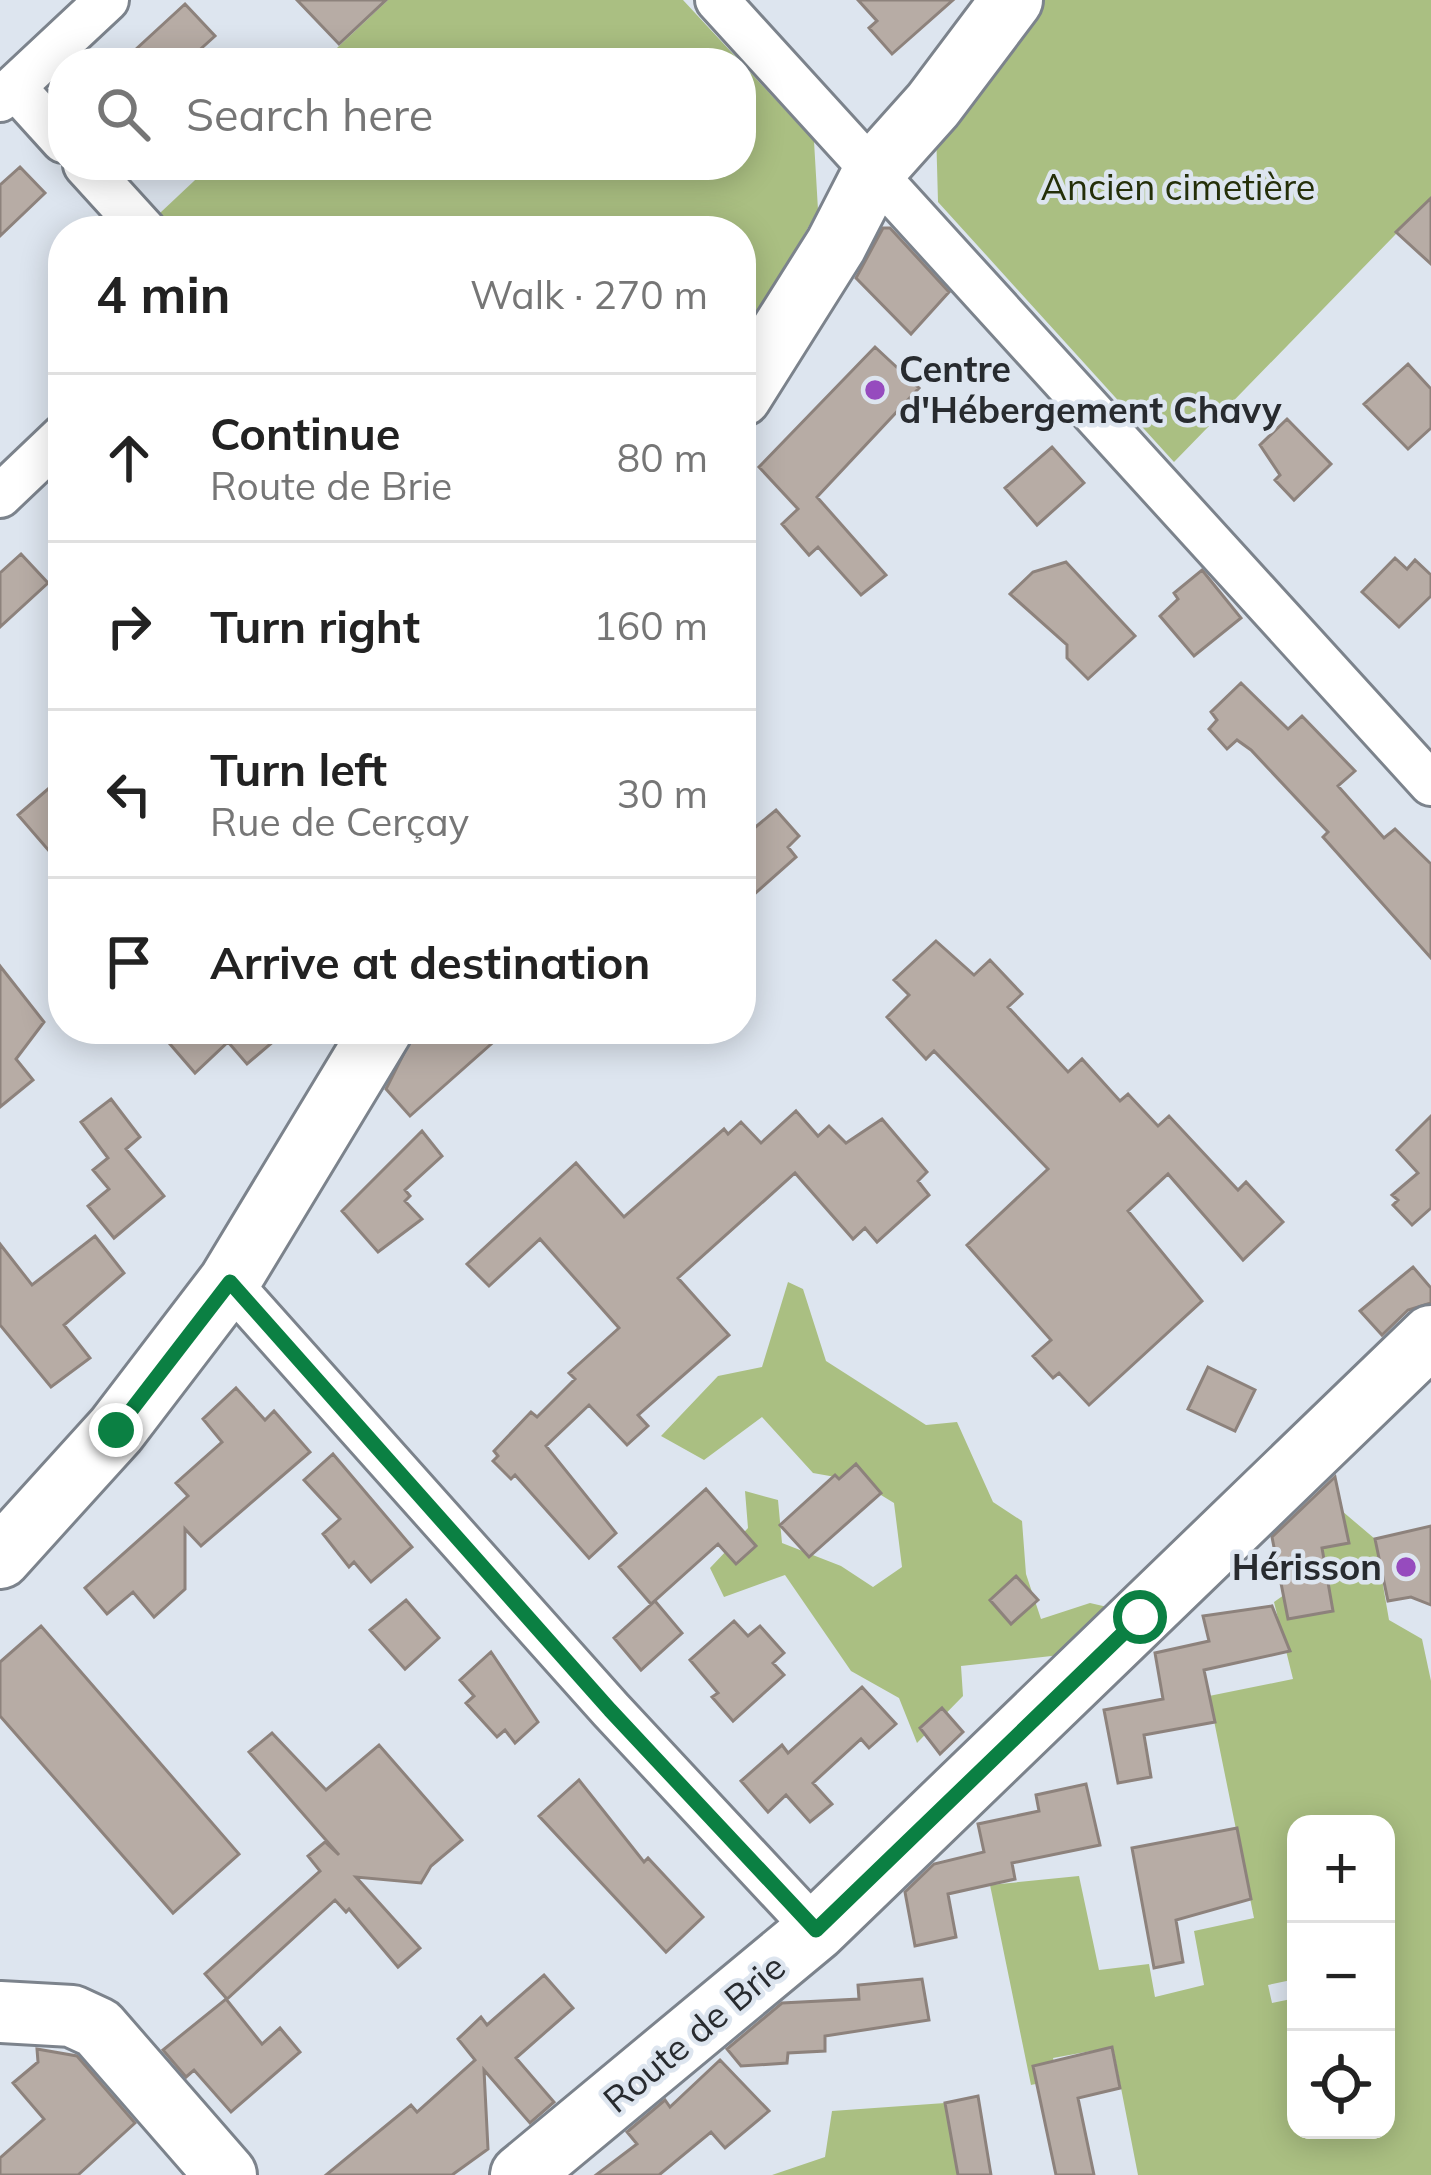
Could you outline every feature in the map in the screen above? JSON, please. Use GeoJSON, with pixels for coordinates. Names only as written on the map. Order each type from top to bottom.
{"type":"FeatureCollection","features":[{"type":"Feature","properties":{"kind":"street"},"geometry":{"type":"LineString","coordinates":[[55,48],[107,0]]}},
{"type":"Feature","properties":{"kind":"street"},"geometry":{"type":"LineString","coordinates":[[717,0],[1431,784]]}},
{"type":"Feature","properties":{"kind":"street"},"geometry":{"type":"LineString","coordinates":[[756,371],[874,172],[933,105],[1012,0]]}},
{"type":"Feature","properties":{"kind":"street"},"geometry":{"type":"LineString","coordinates":[[48,55],[7,93],[48,128]]}},
{"type":"Feature","properties":{"kind":"street"},"geometry":{"type":"LineString","coordinates":[[99,180],[131,216]]}},
{"type":"Feature","properties":{"kind":"street"},"geometry":{"type":"LineString","coordinates":[[0,496],[48,450]]}},
{"type":"Feature","properties":{"kind":"street"},"geometry":{"type":"LineString","coordinates":[[0,1558],[116,1430],[230,1282],[373,1044]]}},
{"type":"Feature","properties":{"kind":"street"},"geometry":{"type":"LineString","coordinates":[[230,1282],[610,1710],[816,1930]]}},
{"type":"Feature","properties":{"kind":"street","name":"Route de Brie"},"geometry":{"type":"LineString","coordinates":[[520,2175],[816,1930],[1431,1336]]}},
{"type":"Feature","properties":{"kind":"street"},"geometry":{"type":"LineString","coordinates":[[0,2012],[72,2016],[98,2028],[226,2175]]}},
{"type":"Feature","properties":{"kind":"green space"},"geometry":{"type":"Polygon","coordinates":[[[388,0],[683,0],[728,48],[337,48],[388,0]]]}},
{"type":"Feature","properties":{"kind":"green space","name":"Ancien cimetière"},"geometry":{"type":"Polygon","coordinates":[[[1032,0],[1431,0],[1431,198],[1174,462],[938,202],[936,129],[1032,0]]]}},
{"type":"Feature","properties":{"kind":"green space"},"geometry":{"type":"Polygon","coordinates":[[[756,79],[814,141],[818,210],[756,320],[756,216],[160,213],[195,180],[756,180],[756,79]]]}},
{"type":"Feature","properties":{"kind":"green space"},"geometry":{"type":"Polygon","coordinates":[[[788,1282],[803,1289],[826,1361],[926,1425],[957,1422],[993,1502],[1022,1521],[1026,1574],[1041,1619],[1090,1603],[1116,1609],[1087,1652],[961,1666],[963,1696],[917,1743],[899,1698],[851,1671],[785,1575],[724,1597],[710,1568],[748,1528],[745,1491],[778,1500],[782,1543],[841,1566],[873,1587],[902,1567],[894,1503],[858,1481],[813,1473],[762,1417],[704,1460],[661,1436],[718,1376],[762,1367],[788,1282]]]}},
{"type":"Feature","properties":{"kind":"green space"},"geometry":{"type":"Polygon","coordinates":[[[1342,1511],[1375,1539],[1389,1620],[1422,1639],[1431,1681],[1431,2175],[1138,2175],[1113,2047],[1053,2058],[1058,2079],[1031,2085],[990,1885],[1079,1876],[1099,1970],[1149,1964],[1155,1997],[1204,1985],[1194,1931],[1254,1918],[1209,1696],[1293,1679],[1274,1602],[1284,1595],[1303,1616],[1333,1610],[1321,1548],[1342,1544],[1342,1511]]]}},
{"type":"Feature","properties":{"kind":"green space"},"geometry":{"type":"Polygon","coordinates":[[[945,2103],[958,2175],[772,2175],[825,2157],[832,2111],[945,2103]]]}},
{"type":"Feature","properties":{"kind":"building"},"geometry":{"type":"Polygon","coordinates":[[[297,0],[386,0],[339,44],[297,0]]]}},
{"type":"Feature","properties":{"kind":"building"},"geometry":{"type":"Polygon","coordinates":[[[858,0],[953,0],[892,54],[869,28],[877,21],[858,0]]]}},
{"type":"Feature","properties":{"kind":"building"},"geometry":{"type":"Polygon","coordinates":[[[185,4],[215,36],[202,48],[137,48],[185,4]]]}},
{"type":"Feature","properties":{"kind":"building"},"geometry":{"type":"Polygon","coordinates":[[[20,167],[45,193],[0,236],[0,185],[20,167]]]}},
{"type":"Feature","properties":{"kind":"building"},"geometry":{"type":"Polygon","coordinates":[[[1431,198],[1431,264],[1396,232],[1431,198]]]}},
{"type":"Feature","properties":{"kind":"building"},"geometry":{"type":"Polygon","coordinates":[[[883,228],[890,228],[949,292],[911,334],[856,278],[883,228]]]}},
{"type":"Feature","properties":{"kind":"building"},"geometry":{"type":"Polygon","coordinates":[[[875,347],[919,388],[817,497],[886,575],[861,595],[818,547],[809,555],[782,524],[798,509],[759,467],[875,347]]]}},
{"type":"Feature","properties":{"kind":"building"},"geometry":{"type":"Polygon","coordinates":[[[1408,364],[1431,389],[1431,428],[1408,449],[1364,404],[1408,364]]]}},
{"type":"Feature","properties":{"kind":"building"},"geometry":{"type":"Polygon","coordinates":[[[1287,419],[1331,464],[1294,500],[1275,480],[1280,475],[1260,445],[1287,419]]]}},
{"type":"Feature","properties":{"kind":"building"},"geometry":{"type":"Polygon","coordinates":[[[1052,447],[1084,483],[1037,525],[1005,488],[1052,447]]]}},
{"type":"Feature","properties":{"kind":"building"},"geometry":{"type":"Polygon","coordinates":[[[21,554],[48,583],[0,627],[0,573],[21,554]]]}},
{"type":"Feature","properties":{"kind":"building"},"geometry":{"type":"Polygon","coordinates":[[[1395,558],[1407,569],[1415,560],[1431,575],[1431,596],[1399,627],[1362,592],[1395,558]]]}},
{"type":"Feature","properties":{"kind":"building"},"geometry":{"type":"Polygon","coordinates":[[[1066,562],[1135,636],[1088,679],[1067,658],[1067,645],[1010,594],[1033,572],[1066,562]]]}},
{"type":"Feature","properties":{"kind":"building"},"geometry":{"type":"Polygon","coordinates":[[[1202,570],[1241,618],[1194,656],[1160,616],[1178,599],[1174,593],[1202,570]]]}},
{"type":"Feature","properties":{"kind":"building"},"geometry":{"type":"Polygon","coordinates":[[[1241,683],[1288,729],[1302,716],[1355,771],[1338,786],[1384,838],[1395,829],[1431,864],[1431,958],[1323,837],[1328,832],[1251,750],[1237,740],[1227,749],[1209,729],[1217,720],[1211,712],[1241,683]]]}},
{"type":"Feature","properties":{"kind":"building"},"geometry":{"type":"Polygon","coordinates":[[[48,789],[48,850],[18,815],[48,789]]]}},
{"type":"Feature","properties":{"kind":"building"},"geometry":{"type":"Polygon","coordinates":[[[776,810],[799,836],[788,847],[796,857],[756,893],[756,827],[776,810]]]}},
{"type":"Feature","properties":{"kind":"building"},"geometry":{"type":"Polygon","coordinates":[[[936,941],[974,975],[990,960],[1022,994],[1008,1007],[1068,1072],[1082,1059],[1120,1101],[1128,1094],[1158,1126],[1169,1116],[1238,1190],[1246,1182],[1283,1222],[1243,1260],[1168,1174],[1128,1211],[1202,1301],[1089,1405],[1059,1373],[1053,1378],[1033,1356],[1051,1340],[967,1245],[1048,1169],[934,1051],[926,1059],[887,1017],[909,995],[894,980],[936,941]]]}},
{"type":"Feature","properties":{"kind":"building"},"geometry":{"type":"Polygon","coordinates":[[[0,966],[44,1022],[16,1059],[33,1080],[0,1107],[0,966]]]}},
{"type":"Feature","properties":{"kind":"building"},"geometry":{"type":"Polygon","coordinates":[[[170,1044],[226,1044],[195,1073],[170,1044]]]}},
{"type":"Feature","properties":{"kind":"building"},"geometry":{"type":"Polygon","coordinates":[[[230,1044],[270,1044],[247,1064],[230,1044]]]}},
{"type":"Feature","properties":{"kind":"building"},"geometry":{"type":"Polygon","coordinates":[[[408,1044],[491,1044],[410,1116],[386,1089],[408,1044]]]}},
{"type":"Feature","properties":{"kind":"building"},"geometry":{"type":"Polygon","coordinates":[[[111,1099],[140,1137],[126,1149],[164,1196],[114,1238],[88,1206],[109,1189],[93,1170],[108,1158],[81,1122],[111,1099]]]}},
{"type":"Feature","properties":{"kind":"building"},"geometry":{"type":"Polygon","coordinates":[[[796,1111],[818,1136],[829,1126],[846,1143],[882,1119],[927,1172],[918,1181],[929,1195],[877,1242],[865,1228],[853,1239],[795,1173],[678,1278],[729,1335],[638,1415],[648,1426],[627,1445],[589,1405],[546,1446],[616,1533],[589,1558],[515,1475],[511,1479],[493,1461],[498,1456],[494,1451],[531,1412],[537,1417],[575,1379],[569,1373],[619,1328],[540,1239],[489,1286],[467,1264],[576,1163],[624,1217],[724,1129],[728,1134],[741,1122],[761,1143],[796,1111]]]}},
{"type":"Feature","properties":{"kind":"building"},"geometry":{"type":"Polygon","coordinates":[[[1431,1116],[1431,1208],[1412,1225],[1393,1205],[1398,1200],[1392,1195],[1418,1173],[1397,1150],[1431,1116]]]}},
{"type":"Feature","properties":{"kind":"building"},"geometry":{"type":"Polygon","coordinates":[[[422,1131],[442,1156],[405,1190],[410,1196],[405,1201],[422,1219],[378,1252],[342,1211],[422,1131]]]}},
{"type":"Feature","properties":{"kind":"building"},"geometry":{"type":"Polygon","coordinates":[[[95,1236],[124,1273],[64,1325],[90,1358],[51,1387],[0,1325],[0,1244],[32,1285],[95,1236]]]}},
{"type":"Feature","properties":{"kind":"building"},"geometry":{"type":"Polygon","coordinates":[[[1413,1267],[1431,1288],[1431,1303],[1408,1310],[1382,1335],[1360,1311],[1413,1267]]]}},
{"type":"Feature","properties":{"kind":"building"},"geometry":{"type":"Polygon","coordinates":[[[1208,1367],[1255,1390],[1235,1431],[1188,1409],[1208,1367]]]}},
{"type":"Feature","properties":{"kind":"building"},"geometry":{"type":"Polygon","coordinates":[[[236,1388],[265,1420],[274,1411],[310,1452],[201,1546],[185,1529],[185,1589],[154,1617],[133,1592],[107,1614],[85,1588],[188,1496],[176,1483],[222,1442],[203,1419],[236,1388]]]}},
{"type":"Feature","properties":{"kind":"building"},"geometry":{"type":"Polygon","coordinates":[[[333,1454],[412,1547],[371,1582],[354,1562],[349,1567],[323,1534],[340,1519],[304,1480],[333,1454]]]}},
{"type":"Feature","properties":{"kind":"building"},"geometry":{"type":"Polygon","coordinates":[[[856,1464],[881,1493],[809,1557],[780,1525],[835,1475],[839,1479],[856,1464]]]}},
{"type":"Feature","properties":{"kind":"building"},"geometry":{"type":"Polygon","coordinates":[[[1335,1477],[1349,1543],[1322,1548],[1333,1611],[1288,1619],[1272,1537],[1335,1477]]]}},
{"type":"Feature","properties":{"kind":"building"},"geometry":{"type":"Polygon","coordinates":[[[706,1489],[756,1546],[736,1564],[718,1544],[651,1604],[619,1567],[706,1489]]]}},
{"type":"Feature","properties":{"kind":"building","name":"Hérisson"},"geometry":{"type":"Polygon","coordinates":[[[1431,1526],[1431,1605],[1411,1597],[1388,1601],[1375,1539],[1431,1526]]]}},
{"type":"Feature","properties":{"kind":"building"},"geometry":{"type":"Polygon","coordinates":[[[1016,1576],[1038,1600],[1011,1624],[990,1600],[1016,1576]]]}},
{"type":"Feature","properties":{"kind":"building"},"geometry":{"type":"Polygon","coordinates":[[[406,1600],[439,1638],[405,1669],[370,1630],[406,1600]]]}},
{"type":"Feature","properties":{"kind":"building"},"geometry":{"type":"Polygon","coordinates":[[[655,1601],[682,1633],[641,1670],[614,1638],[655,1601]]]}},
{"type":"Feature","properties":{"kind":"building"},"geometry":{"type":"Polygon","coordinates":[[[1272,1606],[1290,1651],[1204,1670],[1215,1722],[1144,1735],[1151,1777],[1118,1783],[1104,1710],[1163,1699],[1155,1653],[1209,1641],[1203,1616],[1272,1606]]]}},
{"type":"Feature","properties":{"kind":"building"},"geometry":{"type":"Polygon","coordinates":[[[734,1621],[748,1636],[760,1626],[784,1653],[773,1663],[784,1675],[733,1721],[712,1697],[718,1693],[690,1660],[734,1621]]]}},
{"type":"Feature","properties":{"kind":"building"},"geometry":{"type":"Polygon","coordinates":[[[41,1626],[239,1854],[173,1913],[0,1716],[0,1662],[41,1626]]]}},
{"type":"Feature","properties":{"kind":"building"},"geometry":{"type":"Polygon","coordinates":[[[491,1652],[538,1722],[515,1743],[505,1730],[497,1737],[466,1703],[474,1696],[460,1680],[491,1652]]]}},
{"type":"Feature","properties":{"kind":"building"},"geometry":{"type":"Polygon","coordinates":[[[862,1687],[896,1724],[869,1748],[861,1739],[813,1783],[832,1804],[810,1822],[786,1795],[768,1812],[741,1781],[782,1745],[788,1753],[862,1687]]]}},
{"type":"Feature","properties":{"kind":"building"},"geometry":{"type":"Polygon","coordinates":[[[942,1708],[963,1732],[940,1754],[920,1728],[942,1708]]]}},
{"type":"Feature","properties":{"kind":"building"},"geometry":{"type":"Polygon","coordinates":[[[272,1733],[326,1790],[379,1745],[462,1840],[431,1866],[421,1883],[356,1877],[420,1948],[398,1967],[349,1909],[346,1912],[335,1900],[227,1999],[205,1974],[320,1871],[308,1856],[325,1842],[339,1855],[249,1752],[272,1733]]]}},
{"type":"Feature","properties":{"kind":"building"},"geometry":{"type":"Polygon","coordinates":[[[579,1780],[644,1862],[648,1858],[703,1917],[666,1952],[539,1816],[579,1780]]]}},
{"type":"Feature","properties":{"kind":"building"},"geometry":{"type":"Polygon","coordinates":[[[1086,1784],[1100,1845],[1012,1863],[1015,1879],[948,1894],[956,1937],[915,1946],[905,1892],[934,1864],[984,1852],[978,1824],[1039,1811],[1036,1795],[1086,1784]]]}},
{"type":"Feature","properties":{"kind":"building"},"geometry":{"type":"Polygon","coordinates":[[[1237,1828],[1251,1899],[1176,1920],[1183,1962],[1154,1968],[1132,1848],[1237,1828]]]}},
{"type":"Feature","properties":{"kind":"building"},"geometry":{"type":"Polygon","coordinates":[[[544,1975],[573,2008],[516,2058],[554,2102],[530,2123],[484,2070],[488,2149],[452,2175],[326,2175],[411,2105],[417,2112],[475,2060],[458,2039],[481,2017],[487,2025],[544,1975]]]}},
{"type":"Feature","properties":{"kind":"building"},"geometry":{"type":"Polygon","coordinates":[[[922,1979],[929,2020],[825,2036],[825,2051],[788,2053],[787,2063],[741,2066],[727,2049],[782,2003],[859,1999],[858,1985],[922,1979]]]}},
{"type":"Feature","properties":{"kind":"building"},"geometry":{"type":"Polygon","coordinates":[[[226,1999],[262,2044],[280,2028],[300,2052],[231,2112],[194,2070],[186,2077],[163,2050],[226,1999]]]}},
{"type":"Feature","properties":{"kind":"building"},"geometry":{"type":"Polygon","coordinates":[[[1112,2047],[1120,2088],[1078,2098],[1094,2175],[1056,2175],[1033,2066],[1112,2047]]]}},
{"type":"Feature","properties":{"kind":"building"},"geometry":{"type":"Polygon","coordinates":[[[37,2049],[77,2056],[135,2123],[78,2175],[0,2175],[0,2158],[44,2119],[13,2083],[38,2062],[37,2049]]]}},
{"type":"Feature","properties":{"kind":"building"},"geometry":{"type":"Polygon","coordinates":[[[720,2060],[769,2111],[725,2148],[711,2132],[659,2175],[596,2175],[637,2144],[627,2132],[665,2100],[670,2107],[720,2060]]]}},
{"type":"Feature","properties":{"kind":"building"},"geometry":{"type":"Polygon","coordinates":[[[978,2096],[991,2175],[958,2175],[945,2103],[978,2096]]]}},
{"type":"Feature","properties":{"kind":"place","name":"Centre d'Hébergement Chavy"},"geometry":{"type":"Point","coordinates":[875,390]}},
{"type":"Feature","properties":{"kind":"place","name":"Hérisson"},"geometry":{"type":"Point","coordinates":[1406,1567]}},
{"type":"Feature","properties":{"kind":"route"},"geometry":{"type":"LineString","coordinates":[[116,1430],[230,1282],[610,1710],[816,1930],[1140,1617]]}}]}
